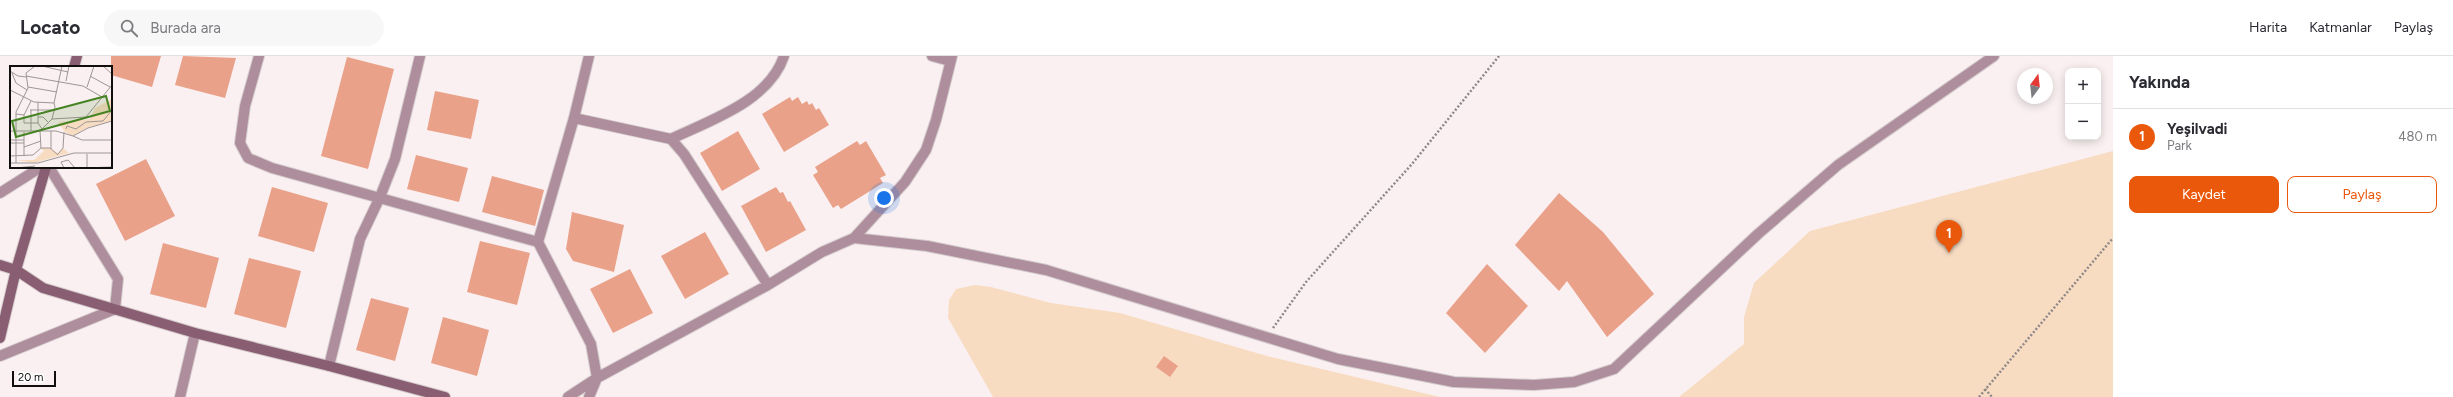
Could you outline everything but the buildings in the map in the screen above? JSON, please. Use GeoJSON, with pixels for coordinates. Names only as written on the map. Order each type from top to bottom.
{"type":"FeatureCollection","features":[{"type":"Feature","properties":{"kind":"street"},"geometry":{"type":"LineString","coordinates":[[74,66],[77,56]]}},
{"type":"Feature","properties":{"kind":"street"},"geometry":{"type":"LineString","coordinates":[[259,56],[245,106],[240,143],[248,158],[272,168],[538,242]]}},
{"type":"Feature","properties":{"kind":"street"},"geometry":{"type":"LineString","coordinates":[[329,366],[360,239],[396,159],[420,56]]}},
{"type":"Feature","properties":{"kind":"street"},"geometry":{"type":"LineString","coordinates":[[588,56],[574,118],[538,242],[591,344],[597,378],[589,397]]}},
{"type":"Feature","properties":{"kind":"street"},"geometry":{"type":"LineString","coordinates":[[671,139],[741,104],[759,91],[779,71],[784,56]]}},
{"type":"Feature","properties":{"kind":"street"},"geometry":{"type":"LineString","coordinates":[[568,397],[597,378],[768,285],[822,252],[854,238],[905,182],[926,150],[936,120],[951,59],[932,56]]}},
{"type":"Feature","properties":{"kind":"street"},"geometry":{"type":"LineString","coordinates":[[854,238],[927,246],[1046,270],[1338,359],[1454,382],[1534,385],[1574,382],[1614,369],[1758,234],[1838,165],[1994,56]]}},
{"type":"Feature","properties":{"kind":"street"},"geometry":{"type":"LineString","coordinates":[[574,118],[671,139],[684,154],[768,285]]}},
{"type":"Feature","properties":{"kind":"street"},"geometry":{"type":"LineString","coordinates":[[0,193],[39,168]]}},
{"type":"Feature","properties":{"kind":"street"},"geometry":{"type":"LineString","coordinates":[[0,338],[16,270],[47,168]]}},
{"type":"Feature","properties":{"kind":"street"},"geometry":{"type":"LineString","coordinates":[[48,168],[118,279],[115,309]]}},
{"type":"Feature","properties":{"kind":"street"},"geometry":{"type":"LineString","coordinates":[[0,266],[16,270],[42,288],[195,333],[329,366],[445,397]]}},
{"type":"Feature","properties":{"kind":"street"},"geometry":{"type":"LineString","coordinates":[[0,356],[115,309]]}},
{"type":"Feature","properties":{"kind":"street"},"geometry":{"type":"LineString","coordinates":[[180,397],[195,333]]}},
{"type":"Feature","properties":{"kind":"path"},"geometry":{"type":"LineString","coordinates":[[1266,336],[1306,282],[1412,164],[1499,56]]}},
{"type":"Feature","properties":{"kind":"path"},"geometry":{"type":"LineString","coordinates":[[1979,397],[2113,238]]}},
{"type":"Feature","properties":{"kind":"path"},"geometry":{"type":"LineString","coordinates":[[1985,389],[1992,397]]}},
{"type":"Feature","properties":{"kind":"shaded area"},"geometry":{"type":"Polygon","coordinates":[[[2113,151],[2113,397],[1679,397],[1744,344],[1744,317],[1754,283],[1810,231],[2113,151]]]}},
{"type":"Feature","properties":{"kind":"shaded area"},"geometry":{"type":"Polygon","coordinates":[[[975,285],[991,287],[1051,303],[1120,313],[1267,356],[1440,397],[993,397],[948,318],[949,300],[956,289],[975,285]]]}},
{"type":"Feature","properties":{"kind":"place","name":"Yeşilvadi"},"geometry":{"type":"Point","coordinates":[1949,253]}}]}
